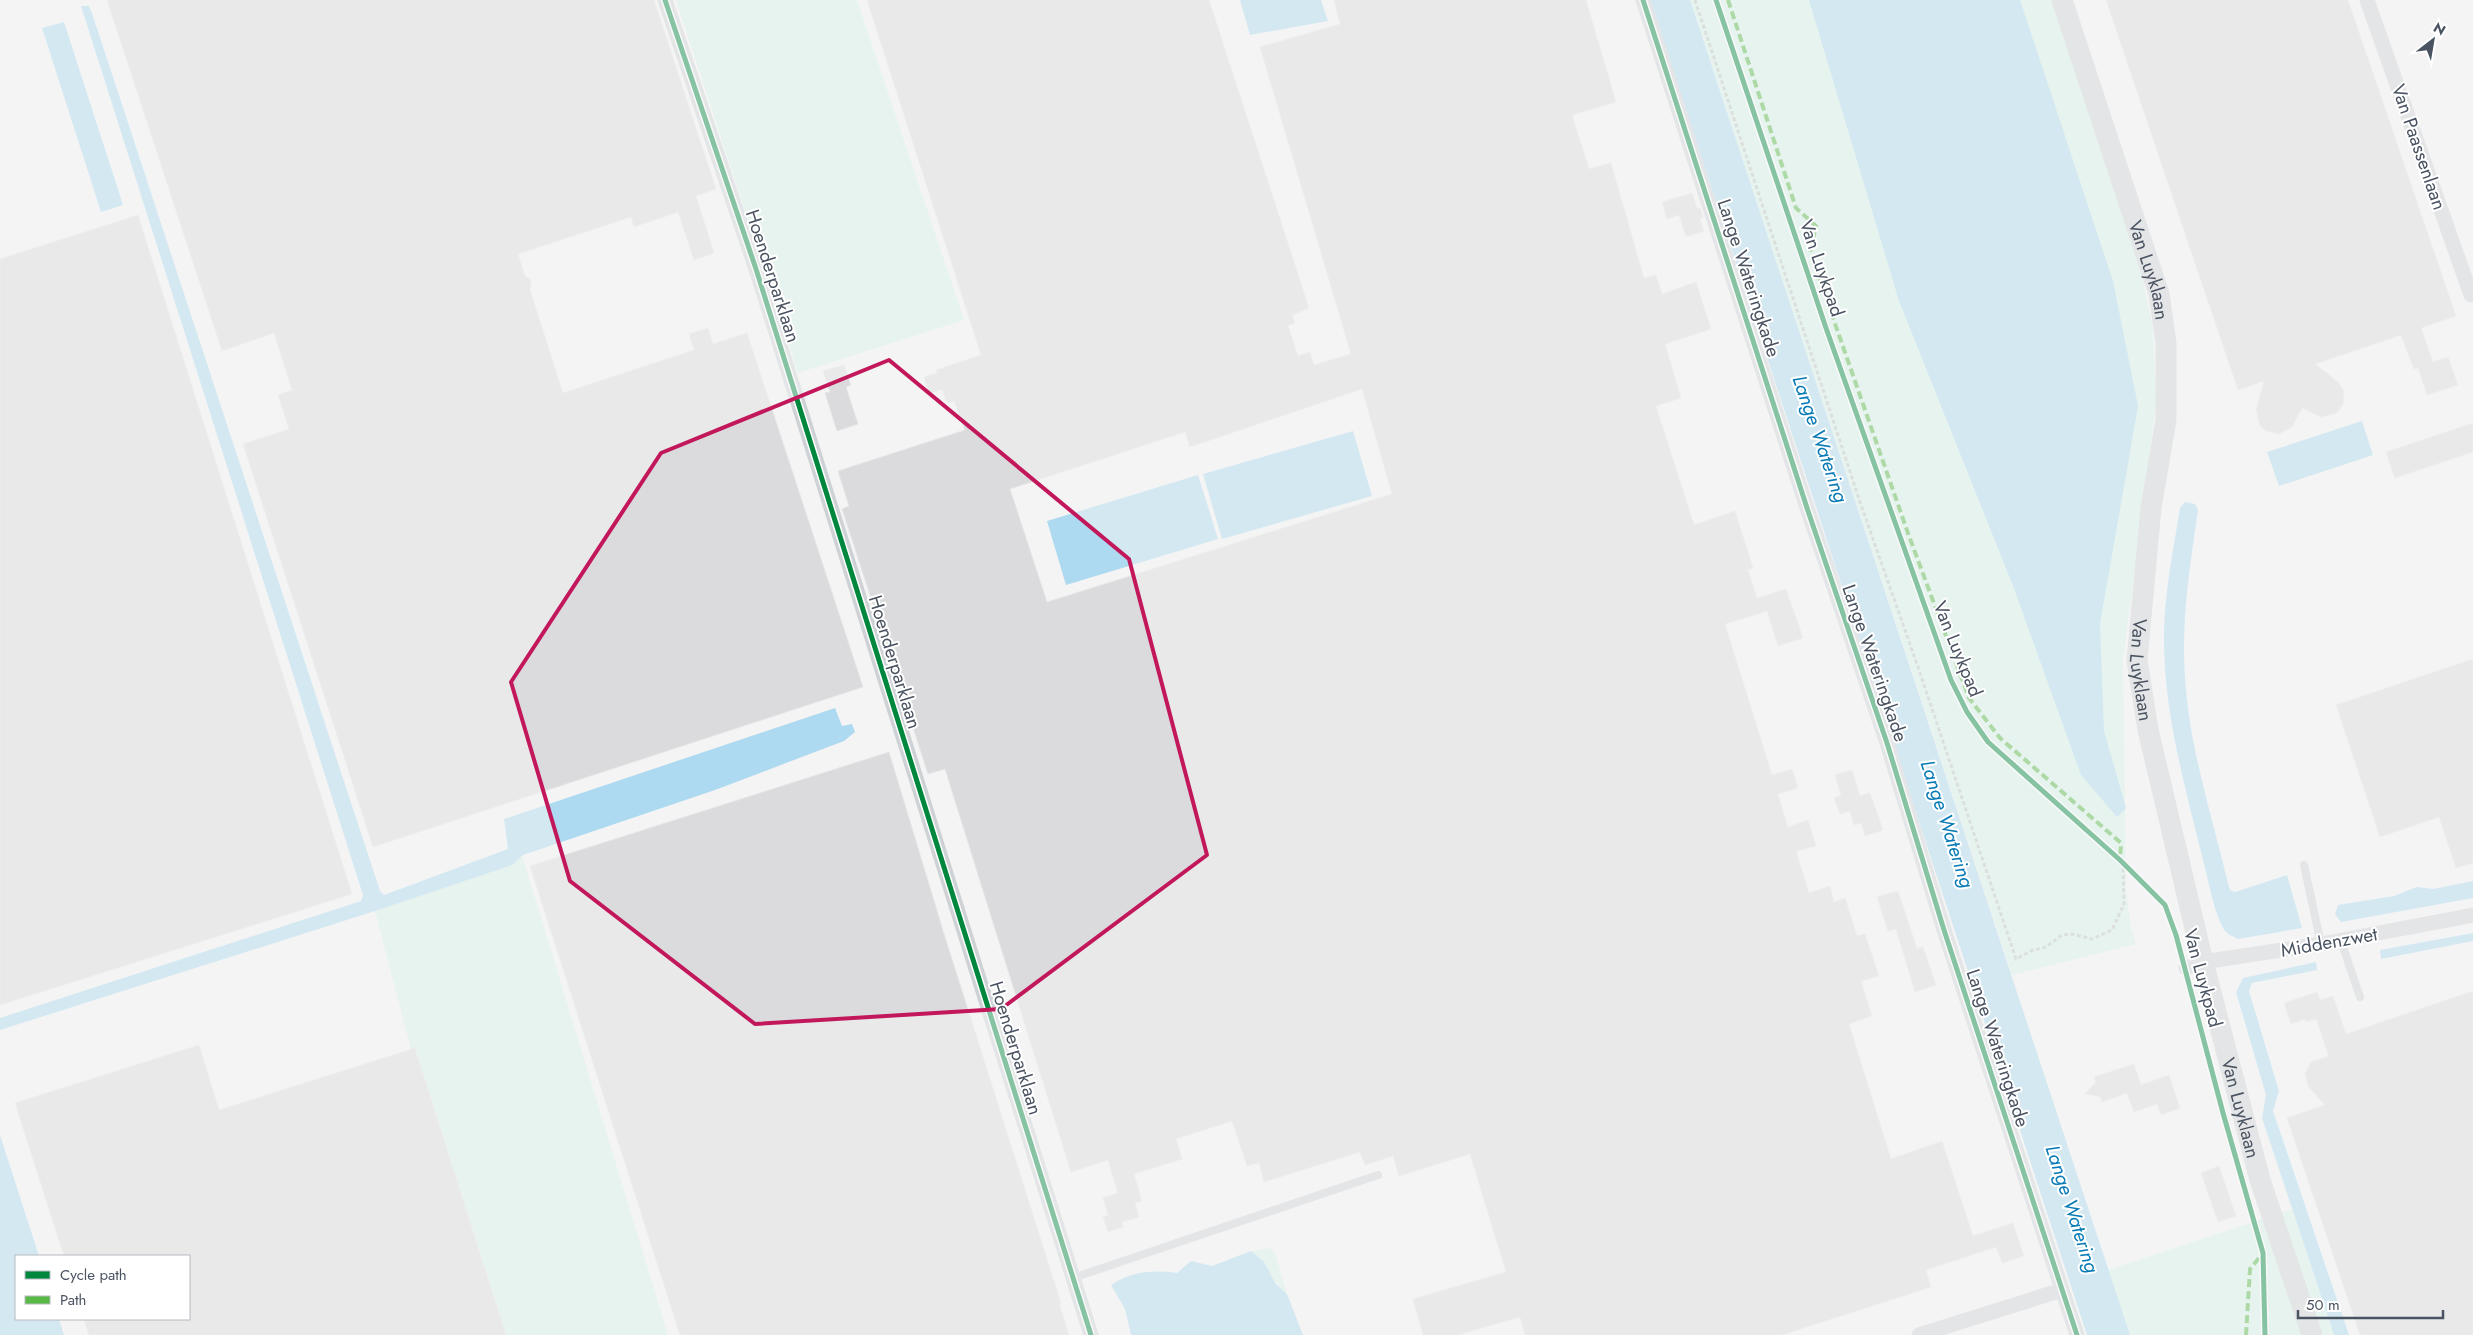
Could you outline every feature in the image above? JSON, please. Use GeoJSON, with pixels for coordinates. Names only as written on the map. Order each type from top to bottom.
{"type":"FeatureCollection","features":[{"type":"Feature","properties":{"kind":"street","name":"Hoenderparklaan"},"geometry":{"type":"LineString","coordinates":[[665,0],[756,269],[1091,1335]]}},
{"type":"Feature","properties":{"kind":"street","name":"Lange Wateringkade"},"geometry":{"type":"LineString","coordinates":[[1643,0],[1805,501],[1887,744],[1944,930],[2077,1335]]}},
{"type":"Feature","properties":{"kind":"street","name":"Van Luyklaan"},"geometry":{"type":"LineString","coordinates":[[2062,0],[2159,294],[2166,343],[2166,420],[2151,508],[2137,660],[2148,730],[2194,965],[2260,1180],[2312,1335]]}},
{"type":"Feature","properties":{"kind":"street","name":"Van Paassenlaan"},"geometry":{"type":"LineString","coordinates":[[2368,0],[2470,294]]}},
{"type":"Feature","properties":{"kind":"street","name":"Middenzwet"},"geometry":{"type":"LineString","coordinates":[[2194,965],[2341,941],[2473,915]]}},
{"type":"Feature","properties":{"kind":"street"},"geometry":{"type":"LineString","coordinates":[[1919,1335],[1990,1311],[2062,1290]]}},
{"type":"Feature","properties":{"kind":"lane"},"geometry":{"type":"LineString","coordinates":[[2304,864],[2321,944]]}},
{"type":"Feature","properties":{"kind":"lane"},"geometry":{"type":"LineString","coordinates":[[2341,941],[2360,997]]}},
{"type":"Feature","properties":{"kind":"lane"},"geometry":{"type":"LineString","coordinates":[[1073,1278],[1378,1175]]}},
{"type":"Feature","properties":{"kind":"path"},"geometry":{"type":"LineString","coordinates":[[1695,0],[1857,492],[1925,685],[2016,959],[2033,950],[2046,947],[2062,935],[2072,934],[2092,939],[2112,930],[2124,904],[2122,862]]}},
{"type":"Feature","properties":{"kind":"path"},"geometry":{"type":"LineString","coordinates":[[2122,862],[2130,870]]}},
{"type":"Feature","properties":{"kind":"highlighted area"},"geometry":{"type":"Polygon","coordinates":[[[889,360],[1129,559],[1207,855],[1001,1009],[755,1024],[570,881],[511,682],[661,453],[889,360]]]}},
{"type":"Feature","properties":{"kind":"green space"},"geometry":{"type":"Polygon","coordinates":[[[676,0],[857,0],[964,320],[798,373],[676,0]]]}},
{"type":"Feature","properties":{"kind":"green space"},"geometry":{"type":"Polygon","coordinates":[[[1690,0],[2051,0],[2140,268],[2153,328],[2156,404],[2123,661],[2126,890],[2131,928],[2136,944],[2012,975],[1690,0]]]}},
{"type":"Feature","properties":{"kind":"green space"},"geometry":{"type":"Polygon","coordinates":[[[522,855],[668,1335],[502,1335],[412,1053],[375,911],[511,865],[522,855]]]}},
{"type":"Feature","properties":{"kind":"green space"},"geometry":{"type":"Polygon","coordinates":[[[2292,1209],[2334,1335],[2130,1335],[2108,1270],[2292,1209]]]}},
{"type":"Feature","properties":{"kind":"green space"},"geometry":{"type":"Polygon","coordinates":[[[1270,1248],[1275,1253],[1287,1294],[1251,1251],[1270,1248]]]}},
{"type":"Feature","properties":{"kind":"water"},"geometry":{"type":"Polygon","coordinates":[[[1240,0],[1321,0],[1328,21],[1250,35],[1240,0]]]}},
{"type":"Feature","properties":{"kind":"water","name":"Lange Watering"},"geometry":{"type":"Polygon","coordinates":[[[1650,0],[1690,0],[2130,1335],[2087,1335],[1650,0]]]}},
{"type":"Feature","properties":{"kind":"water"},"geometry":{"type":"Polygon","coordinates":[[[1809,0],[2020,0],[2113,281],[2138,406],[2100,624],[2104,731],[2126,808],[2117,817],[2081,775],[2013,586],[1899,301],[1809,0]]]}},
{"type":"Feature","properties":{"kind":"water"},"geometry":{"type":"Polygon","coordinates":[[[81,6],[89,6],[92,13],[380,891],[384,895],[508,849],[504,819],[835,708],[842,726],[852,724],[855,732],[844,741],[715,790],[523,855],[512,865],[375,911],[0,1030],[0,1018],[361,901],[363,895],[81,6]]]}},
{"type":"Feature","properties":{"kind":"water"},"geometry":{"type":"Polygon","coordinates":[[[64,22],[123,205],[101,212],[42,28],[64,22]]]}},
{"type":"Feature","properties":{"kind":"water"},"geometry":{"type":"Polygon","coordinates":[[[2362,421],[2373,455],[2279,486],[2267,452],[2362,421]]]}},
{"type":"Feature","properties":{"kind":"water"},"geometry":{"type":"Polygon","coordinates":[[[1353,431],[1372,496],[1222,539],[1203,474],[1353,431]]]}},
{"type":"Feature","properties":{"kind":"water"},"geometry":{"type":"Polygon","coordinates":[[[1198,475],[1218,539],[1066,585],[1047,521],[1198,475]]]}},
{"type":"Feature","properties":{"kind":"water"},"geometry":{"type":"Polygon","coordinates":[[[2185,502],[2195,504],[2198,510],[2185,614],[2184,656],[2187,702],[2196,753],[2230,890],[2235,892],[2287,875],[2302,928],[2238,939],[2229,935],[2224,930],[2213,901],[2177,749],[2165,670],[2164,627],[2167,593],[2180,508],[2185,502]]]}},
{"type":"Feature","properties":{"kind":"water"},"geometry":{"type":"Polygon","coordinates":[[[2473,881],[2473,898],[2341,922],[2335,914],[2338,905],[2394,896],[2417,887],[2433,889],[2473,881]]]}},
{"type":"Feature","properties":{"kind":"water"},"geometry":{"type":"Polygon","coordinates":[[[2473,933],[2473,941],[2381,959],[2380,950],[2473,933]]]}},
{"type":"Feature","properties":{"kind":"water"},"geometry":{"type":"Polygon","coordinates":[[[2316,962],[2317,970],[2252,983],[2249,991],[2279,1091],[2273,1111],[2349,1335],[2334,1335],[2262,1118],[2266,1095],[2236,992],[2243,978],[2316,962]]]}},
{"type":"Feature","properties":{"kind":"water"},"geometry":{"type":"Polygon","coordinates":[[[0,1135],[39,1255],[15,1255],[15,1320],[59,1320],[64,1335],[0,1335],[0,1135]]]}},
{"type":"Feature","properties":{"kind":"water"},"geometry":{"type":"Polygon","coordinates":[[[1251,1251],[1264,1262],[1276,1284],[1287,1294],[1303,1335],[1131,1335],[1125,1309],[1111,1285],[1135,1274],[1177,1273],[1191,1261],[1212,1266],[1251,1251]]]}},
{"type":"Feature","properties":{"kind":"building"},"geometry":{"type":"Polygon","coordinates":[[[107,0],[654,0],[716,189],[696,196],[714,253],[694,260],[678,212],[634,227],[631,217],[518,254],[525,276],[530,279],[530,290],[563,393],[694,350],[689,334],[708,328],[713,344],[747,333],[863,687],[373,847],[243,444],[289,429],[278,395],[292,390],[274,333],[222,351],[107,0]]]}},
{"type":"Feature","properties":{"kind":"building"},"geometry":{"type":"Polygon","coordinates":[[[867,0],[1209,0],[1309,308],[1292,315],[1295,323],[1288,326],[1298,356],[1310,352],[1314,365],[1351,354],[1260,47],[1340,24],[1334,0],[1586,0],[1616,102],[1572,115],[1589,169],[1611,163],[1644,278],[1656,275],[1662,294],[1696,282],[1711,329],[1665,344],[1681,398],[1656,406],[1694,525],[1735,511],[1753,568],[1748,570],[1757,598],[1786,589],[1803,638],[1778,646],[1767,611],[1725,624],[1772,775],[1792,769],[1798,788],[1778,794],[1788,827],[1808,820],[1816,846],[1796,851],[1809,893],[1830,886],[1834,902],[1845,898],[1857,936],[1865,934],[1879,976],[1861,981],[1872,1016],[1849,1024],[1891,1159],[1942,1141],[1973,1236],[2013,1223],[2024,1256],[2002,1263],[1996,1247],[1926,1270],[1931,1287],[1782,1335],[1525,1335],[1520,1317],[1458,1335],[1423,1335],[1413,1299],[1506,1272],[1470,1154],[1399,1176],[1393,1156],[1365,1165],[1360,1152],[1264,1182],[1259,1163],[1247,1166],[1232,1121],[1176,1139],[1182,1159],[1134,1174],[1142,1201],[1135,1203],[1139,1217],[1122,1222],[1123,1227],[1108,1232],[1103,1217],[1108,1215],[1103,1198],[1118,1193],[1108,1160],[1071,1172],[945,769],[928,774],[842,509],[849,506],[838,471],[965,430],[954,401],[947,403],[942,389],[929,394],[924,377],[937,373],[936,370],[981,355],[867,0]],[[1362,389],[1190,447],[1185,432],[1010,489],[1047,602],[1392,494],[1362,389]]]}},
{"type":"Feature","properties":{"kind":"building"},"geometry":{"type":"Polygon","coordinates":[[[2106,0],[2348,0],[2456,316],[2421,328],[2433,362],[2448,357],[2458,385],[2427,395],[2418,368],[2414,369],[2401,335],[2315,364],[2338,382],[2344,391],[2343,404],[2337,413],[2321,417],[2302,408],[2292,427],[2279,434],[2266,431],[2260,426],[2256,410],[2264,381],[2238,390],[2106,0]]]}},
{"type":"Feature","properties":{"kind":"building"},"geometry":{"type":"Polygon","coordinates":[[[1692,193],[1697,208],[1700,208],[1703,216],[1700,220],[1704,231],[1686,237],[1679,215],[1667,219],[1662,202],[1692,193]]]}},
{"type":"Feature","properties":{"kind":"building"},"geometry":{"type":"Polygon","coordinates":[[[138,215],[352,894],[0,1005],[0,259],[138,215]]]}},
{"type":"Feature","properties":{"kind":"building"},"geometry":{"type":"Polygon","coordinates":[[[844,365],[851,385],[846,387],[858,424],[837,431],[825,393],[830,392],[823,371],[844,365]]]}},
{"type":"Feature","properties":{"kind":"building"},"geometry":{"type":"Polygon","coordinates":[[[2473,423],[2473,452],[2395,478],[2386,452],[2473,423]]]}},
{"type":"Feature","properties":{"kind":"building"},"geometry":{"type":"Polygon","coordinates":[[[2473,659],[2473,863],[2456,868],[2439,817],[2380,837],[2336,705],[2473,659]]]}},
{"type":"Feature","properties":{"kind":"building"},"geometry":{"type":"Polygon","coordinates":[[[889,752],[945,937],[1061,1303],[1059,1303],[1069,1335],[680,1335],[530,866],[889,752]]]}},
{"type":"Feature","properties":{"kind":"building"},"geometry":{"type":"Polygon","coordinates":[[[1852,770],[1860,796],[1870,793],[1883,830],[1865,836],[1861,823],[1854,825],[1850,811],[1840,814],[1834,798],[1841,795],[1835,775],[1852,770]]]}},
{"type":"Feature","properties":{"kind":"building"},"geometry":{"type":"Polygon","coordinates":[[[1898,891],[1917,949],[1923,947],[1936,985],[1915,992],[1896,929],[1888,931],[1877,897],[1898,891]]]}},
{"type":"Feature","properties":{"kind":"building"},"geometry":{"type":"Polygon","coordinates":[[[2473,991],[2473,1335],[2360,1335],[2287,1118],[2325,1105],[2308,1086],[2305,1074],[2311,1062],[2329,1056],[2316,1019],[2306,1022],[2305,1019],[2291,1024],[2284,1003],[2317,992],[2320,1000],[2333,996],[2346,1034],[2473,991]]]}},
{"type":"Feature","properties":{"kind":"building"},"geometry":{"type":"Polygon","coordinates":[[[199,1045],[219,1110],[415,1048],[506,1335],[89,1335],[84,1320],[190,1320],[190,1255],[64,1255],[15,1103],[199,1045]]]}},
{"type":"Feature","properties":{"kind":"building"},"geometry":{"type":"Polygon","coordinates":[[[2134,1064],[2141,1085],[2169,1075],[2180,1108],[2161,1115],[2157,1104],[2134,1112],[2127,1093],[2102,1102],[2100,1097],[2085,1094],[2096,1082],[2094,1077],[2134,1064]]]}},
{"type":"Feature","properties":{"kind":"building"},"geometry":{"type":"Polygon","coordinates":[[[2219,1166],[2236,1216],[2218,1222],[2201,1173],[2219,1166]]]}},
{"type":"Feature","properties":{"kind":"marked path"},"geometry":{"type":"LineString","coordinates":[[1728,0],[1796,208],[1816,226],[1810,252],[1909,536],[1969,698],[2000,738],[2121,843],[2120,860]]}},
{"type":"Feature","properties":{"kind":"marked path"},"geometry":{"type":"LineString","coordinates":[[2246,1335],[2250,1269],[2263,1253]]}},
{"type":"Feature","properties":{"kind":"cycle path"},"geometry":{"type":"LineString","coordinates":[[665,0],[756,269],[1091,1335]]}},
{"type":"Feature","properties":{"kind":"cycle path"},"geometry":{"type":"LineString","coordinates":[[1643,0],[1808,511],[1887,743],[1944,930],[2077,1335]]}},
{"type":"Feature","properties":{"kind":"cycle path","name":"Van Luykpad"},"geometry":{"type":"LineString","coordinates":[[1716,0],[1826,328],[1951,680],[1967,712],[1988,742],[2120,860],[2165,905],[2176,935],[2223,1113],[2263,1253],[2265,1335]]}}]}
